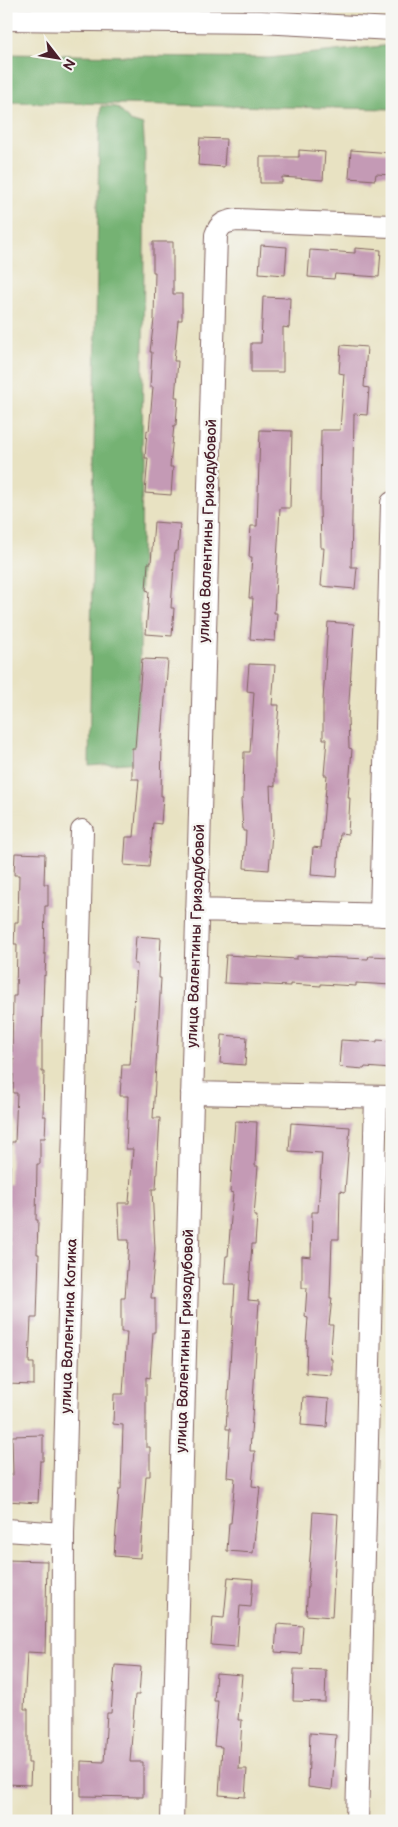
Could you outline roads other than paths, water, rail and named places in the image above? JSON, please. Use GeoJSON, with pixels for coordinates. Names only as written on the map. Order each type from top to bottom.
{"type":"FeatureCollection","features":[{"type":"Feature","properties":{"kind":"street"},"geometry":{"type":"LineString","coordinates":[[6,19],[65,13],[257,14],[392,29]]}},
{"type":"Feature","properties":{"kind":"street","name":"улица Валентины Гризодубовой"},"geometry":{"type":"LineString","coordinates":[[172,1821],[216,235],[218,228],[225,222],[237,220],[392,226]]}},
{"type":"Feature","properties":{"kind":"street"},"geometry":{"type":"LineString","coordinates":[[197,910],[386,915],[392,503]]}},
{"type":"Feature","properties":{"kind":"street","name":"улица Валентина Котика"},"geometry":{"type":"LineString","coordinates":[[62,1821],[63,1534],[82,831]]}},
{"type":"Feature","properties":{"kind":"street"},"geometry":{"type":"LineString","coordinates":[[192,1093],[384,1097],[357,1821]]}},
{"type":"Feature","properties":{"kind":"street"},"geometry":{"type":"LineString","coordinates":[[6,1530],[63,1534]]}}]}
